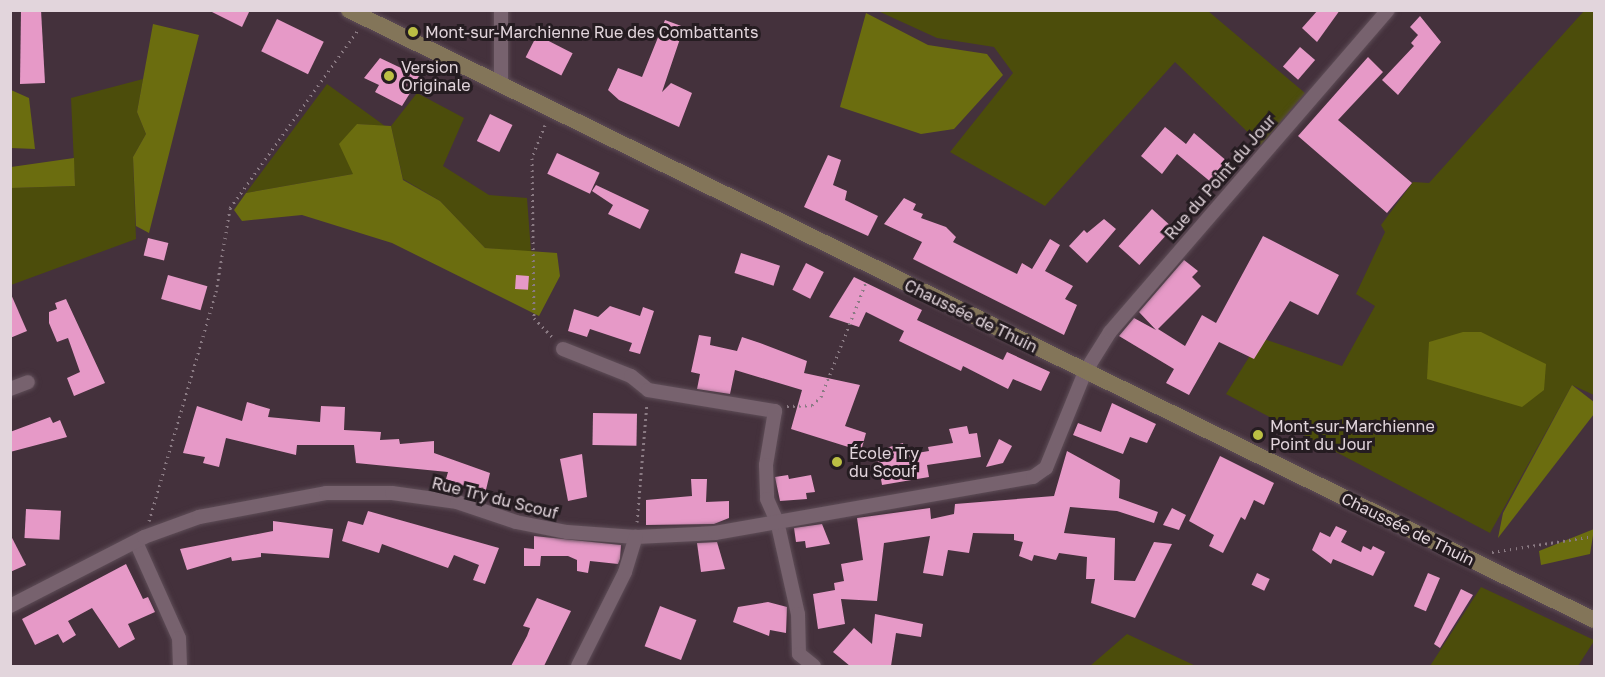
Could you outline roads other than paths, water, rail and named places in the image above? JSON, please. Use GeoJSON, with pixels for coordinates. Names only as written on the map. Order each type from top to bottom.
{"type":"FeatureCollection","features":[{"type":"Feature","properties":{"kind":"main road","name":"Chaussée de Thuin"},"geometry":{"type":"LineString","coordinates":[[349,10],[1594,620]]}},
{"type":"Feature","properties":{"kind":"street"},"geometry":{"type":"LineString","coordinates":[[501,10],[501,84]]}},
{"type":"Feature","properties":{"kind":"street","name":"Rue du Point du Jour"},"geometry":{"type":"LineString","coordinates":[[1085,372],[1136,298],[1388,10]]}},
{"type":"Feature","properties":{"kind":"street"},"geometry":{"type":"LineString","coordinates":[[563,349],[631,376],[648,390],[775,411],[766,465],[767,499],[777,521],[798,614],[800,654],[814,666]]}},
{"type":"Feature","properties":{"kind":"street","name":"Rue Try du Scouf"},"geometry":{"type":"LineString","coordinates":[[10,606],[140,540],[199,517],[326,493],[392,493],[457,502],[516,522],[567,532],[636,537],[715,533],[1033,477],[1046,468],[1085,372]]}},
{"type":"Feature","properties":{"kind":"street"},"geometry":{"type":"LineString","coordinates":[[10,389],[28,382]]}},
{"type":"Feature","properties":{"kind":"street"},"geometry":{"type":"LineString","coordinates":[[578,666],[625,572],[636,537]]}},
{"type":"Feature","properties":{"kind":"street"},"geometry":{"type":"LineString","coordinates":[[140,540],[179,638],[180,666]]}},
{"type":"Feature","properties":{"kind":"place","name":"Mont-sur-Marchienne Rue des Combattants"},"geometry":{"type":"Point","coordinates":[413,32]}},
{"type":"Feature","properties":{"kind":"place","name":"Version Originale"},"geometry":{"type":"Point","coordinates":[389,76]}},
{"type":"Feature","properties":{"kind":"place","name":"Mont-sur-Marchienne Point du Jour"},"geometry":{"type":"Point","coordinates":[1258,435]}},
{"type":"Feature","properties":{"kind":"place","name":"École Try du Scouf"},"geometry":{"type":"Point","coordinates":[837,462]}}]}
